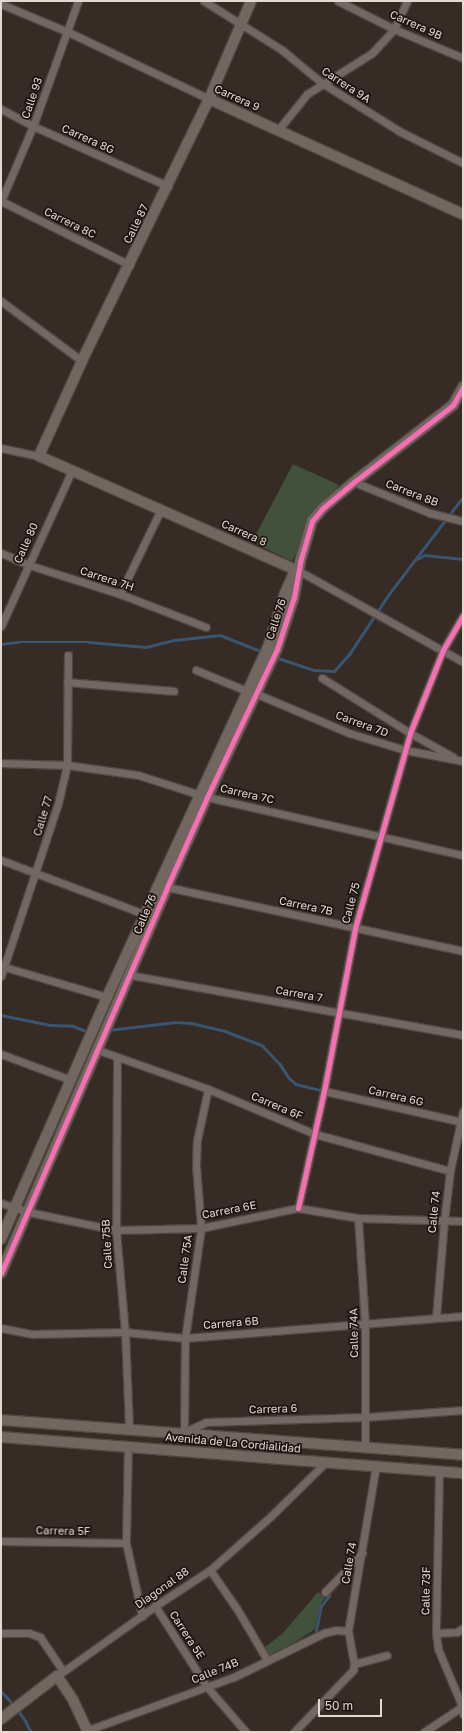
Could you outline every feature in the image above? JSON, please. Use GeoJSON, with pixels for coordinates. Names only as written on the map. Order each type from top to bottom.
{"type":"FeatureCollection","features":[{"type":"Feature","properties":{"kind":"street","name":"Calle 93"},"geometry":{"type":"LineString","coordinates":[[1,201],[34,126],[78,1]]}},
{"type":"Feature","properties":{"kind":"street","name":"Carrera 9A"},"geometry":{"type":"LineString","coordinates":[[204,1],[282,50],[322,83],[399,131],[463,163]]}},
{"type":"Feature","properties":{"kind":"street","name":"Calle 87"},"geometry":{"type":"LineString","coordinates":[[39,456],[82,361],[130,265],[209,99],[251,1]]}},
{"type":"Feature","properties":{"kind":"street","name":"Carrera 9B"},"geometry":{"type":"LineString","coordinates":[[338,1],[394,29],[463,58]]}},
{"type":"Feature","properties":{"kind":"street"},"geometry":{"type":"LineString","coordinates":[[278,130],[307,94],[322,83],[372,53],[394,29],[407,1]]}},
{"type":"Feature","properties":{"kind":"street","name":"Carrera 9"},"geometry":{"type":"LineString","coordinates":[[1,4],[66,32],[209,99],[463,214]]}},
{"type":"Feature","properties":{"kind":"street","name":"Carrera 8G"},"geometry":{"type":"LineString","coordinates":[[1,109],[34,126],[168,186]]}},
{"type":"Feature","properties":{"kind":"street","name":"Carrera 8C"},"geometry":{"type":"LineString","coordinates":[[1,201],[130,265]]}},
{"type":"Feature","properties":{"kind":"street"},"geometry":{"type":"LineString","coordinates":[[1,301],[82,361]]}},
{"type":"Feature","properties":{"kind":"street","name":"Calle 76"},"geometry":{"type":"LineString","coordinates":[[1,1273],[130,975],[150,916],[247,691],[264,665],[273,647],[285,593],[298,568],[312,521],[323,508],[354,482],[453,405],[463,387]]}},
{"type":"Feature","properties":{"kind":"street","name":"Carrera 8"},"geometry":{"type":"LineString","coordinates":[[3,447],[39,456],[298,568],[368,610],[463,662]]}},
{"type":"Feature","properties":{"kind":"street","name":"Calle 80"},"geometry":{"type":"LineString","coordinates":[[1,626],[72,470]]}},
{"type":"Feature","properties":{"kind":"street","name":"Carrera 8B"},"geometry":{"type":"LineString","coordinates":[[354,482],[430,513],[460,520]]}},
{"type":"Feature","properties":{"kind":"street"},"geometry":{"type":"LineString","coordinates":[[120,594],[161,509]]}},
{"type":"Feature","properties":{"kind":"street","name":"Carrera 7H"},"geometry":{"type":"LineString","coordinates":[[1,554],[29,565],[120,594],[206,627]]}},
{"type":"Feature","properties":{"kind":"street","name":"Calle 75"},"geometry":{"type":"LineString","coordinates":[[298,1208],[324,1091],[355,928],[380,836],[410,733],[443,650],[463,616]]}},
{"type":"Feature","properties":{"kind":"street","name":"Calle 77"},"geometry":{"type":"LineString","coordinates":[[1,976],[3,966],[58,804],[67,765],[68,655]]}},
{"type":"Feature","properties":{"kind":"street","name":"Calle 76"},"geometry":{"type":"LineString","coordinates":[[1,1239],[107,997],[167,887],[203,795],[257,694],[264,665]]}},
{"type":"Feature","properties":{"kind":"street"},"geometry":{"type":"LineString","coordinates":[[196,670],[247,691]]}},
{"type":"Feature","properties":{"kind":"street"},"geometry":{"type":"LineString","coordinates":[[322,678],[410,733],[461,760]]}},
{"type":"Feature","properties":{"kind":"street"},"geometry":{"type":"LineString","coordinates":[[67,682],[174,691]]}},
{"type":"Feature","properties":{"kind":"street","name":"Carrera 7D"},"geometry":{"type":"LineString","coordinates":[[257,694],[349,733],[405,750],[461,760]]}},
{"type":"Feature","properties":{"kind":"street","name":"Carrera 7C"},"geometry":{"type":"LineString","coordinates":[[1,763],[67,765],[138,775],[203,795],[463,855]]}},
{"type":"Feature","properties":{"kind":"street"},"geometry":{"type":"LineString","coordinates":[[1,860],[150,916]]}},
{"type":"Feature","properties":{"kind":"street","name":"Carrera 7B"},"geometry":{"type":"LineString","coordinates":[[167,887],[463,951]]}},
{"type":"Feature","properties":{"kind":"street"},"geometry":{"type":"LineString","coordinates":[[3,966],[107,997]]}},
{"type":"Feature","properties":{"kind":"street","name":"Carrera 7"},"geometry":{"type":"LineString","coordinates":[[130,975],[463,1035]]}},
{"type":"Feature","properties":{"kind":"street","name":"Carrera 6F"},"geometry":{"type":"LineString","coordinates":[[98,1050],[208,1089],[315,1134],[450,1171]]}},
{"type":"Feature","properties":{"kind":"street"},"geometry":{"type":"LineString","coordinates":[[1,1054],[71,1080]]}},
{"type":"Feature","properties":{"kind":"street","name":"Calle 75B"},"geometry":{"type":"LineString","coordinates":[[117,1058],[116,1230],[125,1332],[128,1428]]}},
{"type":"Feature","properties":{"kind":"street","name":"Calle 75A"},"geometry":{"type":"LineString","coordinates":[[184,1432],[185,1338],[201,1228],[196,1166],[197,1140],[208,1089]]}},
{"type":"Feature","properties":{"kind":"street","name":"Carrera 6G"},"geometry":{"type":"LineString","coordinates":[[324,1091],[461,1122]]}},
{"type":"Feature","properties":{"kind":"street","name":"Calle 74"},"geometry":{"type":"LineString","coordinates":[[436,1317],[450,1171],[463,1111]]}},
{"type":"Feature","properties":{"kind":"street","name":"Carrera 6E"},"geometry":{"type":"LineString","coordinates":[[1,1203],[28,1212],[116,1230],[201,1228],[298,1208],[358,1218],[444,1222],[463,1221]]}},
{"type":"Feature","properties":{"kind":"street","name":"Calle 74A"},"geometry":{"type":"LineString","coordinates":[[358,1218],[365,1323],[365,1448]]}},
{"type":"Feature","properties":{"kind":"street","name":"Carrera 6B"},"geometry":{"type":"LineString","coordinates":[[1,1328],[32,1334],[125,1332],[185,1338],[463,1316]]}},
{"type":"Feature","properties":{"kind":"street","name":"Carrera 6"},"geometry":{"type":"LineString","coordinates":[[184,1432],[206,1422],[365,1417],[463,1410]]}},
{"type":"Feature","properties":{"kind":"street","name":"Avenida de La Cordialidad"},"geometry":{"type":"LineString","coordinates":[[1,1420],[184,1432],[463,1455]]}},
{"type":"Feature","properties":{"kind":"street","name":"Avenida de La Cordialidad"},"geometry":{"type":"LineString","coordinates":[[1,1436],[463,1473]]}},
{"type":"Feature","properties":{"kind":"street"},"geometry":{"type":"LineString","coordinates":[[128,1445],[126,1543],[142,1616]]}},
{"type":"Feature","properties":{"kind":"street","name":"Diagonal 88"},"geometry":{"type":"LineString","coordinates":[[5,1716],[60,1674],[155,1606],[210,1570],[271,1516],[325,1463]]}},
{"type":"Feature","properties":{"kind":"street","name":"Calle 74"},"geometry":{"type":"LineString","coordinates":[[354,1664],[348,1631],[376,1466]]}},
{"type":"Feature","properties":{"kind":"street","name":"Calle 73F"},"geometry":{"type":"LineString","coordinates":[[439,1471],[436,1633],[438,1649],[463,1709]]}},
{"type":"Feature","properties":{"kind":"street","name":"Carrera 5F"},"geometry":{"type":"LineString","coordinates":[[1,1541],[126,1543]]}},
{"type":"Feature","properties":{"kind":"street"},"geometry":{"type":"LineString","coordinates":[[325,1592],[362,1554]]}},
{"type":"Feature","properties":{"kind":"street"},"geometry":{"type":"LineString","coordinates":[[210,1570],[238,1609],[267,1660]]}},
{"type":"Feature","properties":{"kind":"street","name":"Carrera 5E"},"geometry":{"type":"LineString","coordinates":[[155,1606],[208,1687],[246,1732]]}},
{"type":"Feature","properties":{"kind":"street"},"geometry":{"type":"LineString","coordinates":[[436,1633],[452,1633],[463,1628]]}},
{"type":"Feature","properties":{"kind":"street","name":"Calle 74B"},"geometry":{"type":"LineString","coordinates":[[88,1731],[234,1677],[324,1633],[336,1630],[348,1631]]}},
{"type":"Feature","properties":{"kind":"street"},"geometry":{"type":"LineString","coordinates":[[1,1633],[29,1633],[40,1637],[88,1731]]}},
{"type":"Feature","properties":{"kind":"street"},"geometry":{"type":"LineString","coordinates":[[294,1732],[350,1675],[354,1664],[387,1655]]}},
{"type":"Feature","properties":{"kind":"street"},"geometry":{"type":"LineString","coordinates":[[424,1732],[463,1709]]}},
{"type":"Feature","properties":{"kind":"green space"},"geometry":{"type":"Polygon","coordinates":[[[293,464],[339,485],[321,506],[292,561],[252,542],[293,464]]]}},
{"type":"Feature","properties":{"kind":"green space"},"geometry":{"type":"Polygon","coordinates":[[[318,1592],[325,1598],[320,1605],[315,1629],[292,1644],[269,1655],[264,1648],[283,1633],[318,1592]]]}},
{"type":"Feature","properties":{"kind":"waterway"},"geometry":{"type":"LineString","coordinates":[[275,657],[314,670],[334,671],[350,653],[389,594],[463,497]]}},
{"type":"Feature","properties":{"kind":"waterway"},"geometry":{"type":"LineString","coordinates":[[415,560],[425,555],[463,559]]}},
{"type":"Feature","properties":{"kind":"waterway"},"geometry":{"type":"LineString","coordinates":[[1,644],[18,642],[89,642],[146,647],[175,640],[220,635],[263,652]]}},
{"type":"Feature","properties":{"kind":"waterway"},"geometry":{"type":"LineString","coordinates":[[1,1015],[50,1025],[73,1026],[89,1032]]}},
{"type":"Feature","properties":{"kind":"waterway"},"geometry":{"type":"LineString","coordinates":[[108,1030],[176,1022],[191,1023],[225,1031],[262,1045],[280,1064],[289,1078],[296,1084],[324,1091]]}},
{"type":"Feature","properties":{"kind":"waterway"},"geometry":{"type":"LineString","coordinates":[[315,1636],[321,1606],[329,1596],[329,1590]]}},
{"type":"Feature","properties":{"kind":"waterway"},"geometry":{"type":"LineString","coordinates":[[1,1691],[14,1705]]}},
{"type":"Feature","properties":{"kind":"waterway"},"geometry":{"type":"LineString","coordinates":[[17,1709],[31,1732]]}},
{"type":"Feature","properties":{"kind":"cycle path"},"geometry":{"type":"LineString","coordinates":[[1,1273],[167,887],[207,797],[277,649],[294,597],[300,562],[312,521],[323,508],[354,482],[453,405],[463,387]]}},
{"type":"Feature","properties":{"kind":"cycle path"},"geometry":{"type":"LineString","coordinates":[[298,1208],[324,1091],[355,928],[410,733],[443,650],[463,616]]}}]}
